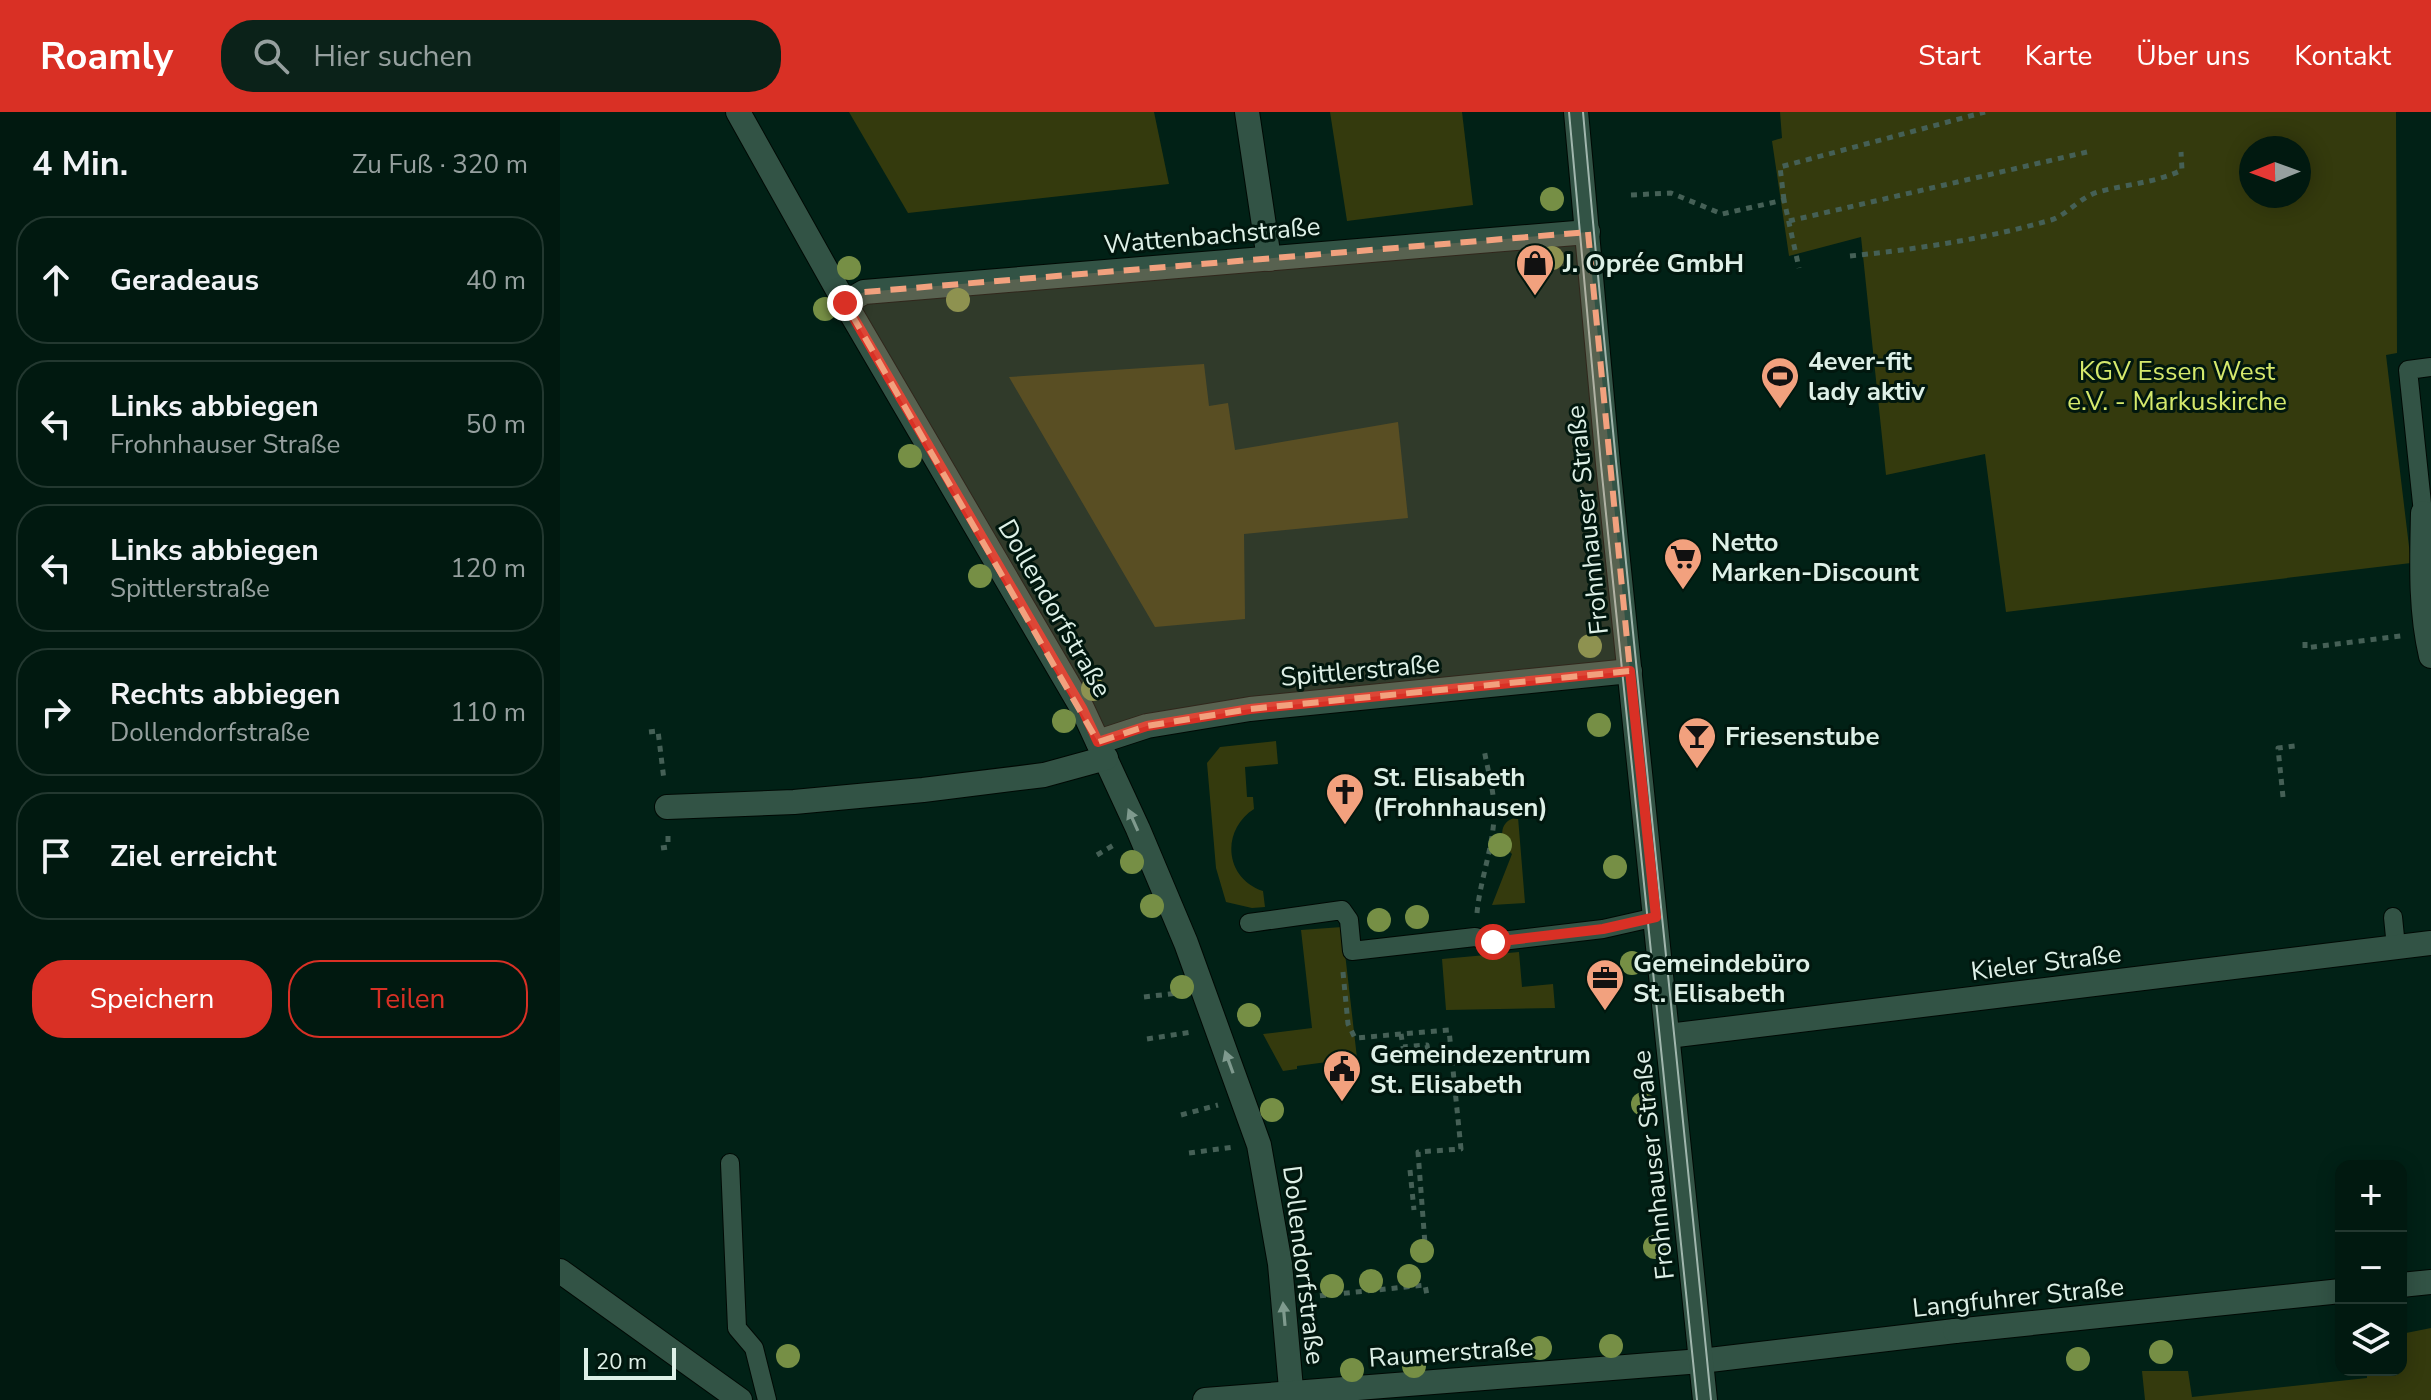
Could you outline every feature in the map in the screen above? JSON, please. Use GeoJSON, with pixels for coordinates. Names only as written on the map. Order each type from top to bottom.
{"type":"FeatureCollection","features":[{"type":"Feature","properties":{"kind":"street","name":"Dollendorfstraße"},"geometry":{"type":"LineString","coordinates":[[738,112],[845,303],[1082,708],[1186,943],[1259,1145],[1280,1264],[1291,1396]]}},
{"type":"Feature","properties":{"kind":"street"},"geometry":{"type":"LineString","coordinates":[[1247,112],[1269,259]]}},
{"type":"Feature","properties":{"kind":"street","name":"Frohnhauser Straße"},"geometry":{"type":"LineString","coordinates":[[1576,112],[1609,477],[1705,1400]]}},
{"type":"Feature","properties":{"kind":"street","name":"Wattenbachstraße"},"geometry":{"type":"LineString","coordinates":[[845,303],[864,292],[1588,232]]}},
{"type":"Feature","properties":{"kind":"street"},"geometry":{"type":"LineString","coordinates":[[2427,512],[2418,595],[2428,646]]}},
{"type":"Feature","properties":{"kind":"street","name":"Spittlerstraße"},"geometry":{"type":"LineString","coordinates":[[667,807],[794,802],[1044,775],[1147,726],[1250,709],[1630,671]]}},
{"type":"Feature","properties":{"kind":"street","name":"Kieler Straße"},"geometry":{"type":"LineString","coordinates":[[1668,1036],[2431,943]]}},
{"type":"Feature","properties":{"kind":"street"},"geometry":{"type":"LineString","coordinates":[[560,1271],[740,1400]]}},
{"type":"Feature","properties":{"kind":"street"},"geometry":{"type":"LineString","coordinates":[[2407,1284],[2431,1282]]}},
{"type":"Feature","properties":{"kind":"street","name":"Langfuhrer Straße"},"geometry":{"type":"LineString","coordinates":[[1701,1361],[2335,1292]]}},
{"type":"Feature","properties":{"kind":"street","name":"Raumerstraße"},"geometry":{"type":"LineString","coordinates":[[1205,1400],[1291,1396],[1701,1361]]}},
{"type":"Feature","properties":{"kind":"lane"},"geometry":{"type":"LineString","coordinates":[[2427,512],[2408,370],[2431,367]]}},
{"type":"Feature","properties":{"kind":"lane"},"geometry":{"type":"LineString","coordinates":[[1249,923],[1342,910],[1349,920],[1352,951],[1358,951],[1475,937],[1493,942],[1603,929],[1656,917]]}},
{"type":"Feature","properties":{"kind":"lane"},"geometry":{"type":"LineString","coordinates":[[2393,917],[2396,947]]}},
{"type":"Feature","properties":{"kind":"lane"},"geometry":{"type":"LineString","coordinates":[[730,1163],[737,1328],[754,1348],[767,1400]]}},
{"type":"Feature","properties":{"kind":"path"},"geometry":{"type":"LineString","coordinates":[[1799,268],[1780,167],[1985,112]]}},
{"type":"Feature","properties":{"kind":"path"},"geometry":{"type":"LineString","coordinates":[[1789,221],[2087,152]]}},
{"type":"Feature","properties":{"kind":"path"},"geometry":{"type":"LineString","coordinates":[[1850,256],[1952,244],[2055,218],[2095,192],[2163,179],[2182,170],[2181,152]]}},
{"type":"Feature","properties":{"kind":"path"},"geometry":{"type":"LineString","coordinates":[[1631,195],[1671,193],[1722,214],[1784,200]]}},
{"type":"Feature","properties":{"kind":"path"},"geometry":{"type":"LineString","coordinates":[[2305,642],[2305,648],[2381,637],[2428,646]]}},
{"type":"Feature","properties":{"kind":"path"},"geometry":{"type":"LineString","coordinates":[[2283,797],[2278,748],[2295,746]]}},
{"type":"Feature","properties":{"kind":"path"},"geometry":{"type":"LineString","coordinates":[[1478,909],[1494,806],[1484,749]]}},
{"type":"Feature","properties":{"kind":"path"},"geometry":{"type":"LineString","coordinates":[[1342,968],[1348,1024],[1355,1038],[1449,1030],[1461,1149],[1418,1152],[1426,1257],[1420,1258]]}},
{"type":"Feature","properties":{"kind":"path"},"geometry":{"type":"LineString","coordinates":[[1147,1039],[1217,1029]]}},
{"type":"Feature","properties":{"kind":"path"},"geometry":{"type":"LineString","coordinates":[[1401,1034],[1403,1047],[1427,1045],[1429,1057]]}},
{"type":"Feature","properties":{"kind":"path"},"geometry":{"type":"LineString","coordinates":[[1181,1115],[1242,1098]]}},
{"type":"Feature","properties":{"kind":"path"},"geometry":{"type":"LineString","coordinates":[[1189,1153],[1259,1145]]}},
{"type":"Feature","properties":{"kind":"path"},"geometry":{"type":"LineString","coordinates":[[1410,1170],[1414,1210]]}},
{"type":"Feature","properties":{"kind":"path"},"geometry":{"type":"LineString","coordinates":[[1283,1300],[1425,1285],[1427,1295]]}},
{"type":"Feature","properties":{"kind":"path"},"geometry":{"type":"LineString","coordinates":[[1368,1291],[1370,1300]]}},
{"type":"Feature","properties":{"kind":"highlighted area"},"geometry":{"type":"Polygon","coordinates":[[[1588,232],[1630,671],[1250,709],[1147,726],[1098,742],[845,303],[864,292],[1588,232]]]}},
{"type":"Feature","properties":{"kind":"green space"},"geometry":{"type":"Polygon","coordinates":[[[849,112],[1154,112],[1169,184],[908,213],[849,112]]]}},
{"type":"Feature","properties":{"kind":"green space"},"geometry":{"type":"Polygon","coordinates":[[[1330,112],[1462,112],[1473,205],[1347,221],[1330,112]]]}},
{"type":"Feature","properties":{"kind":"green space","name":"KGV Essen West e.V. - Markuskirche"},"geometry":{"type":"Polygon","coordinates":[[[1780,112],[2396,112],[2397,353],[2386,355],[2411,563],[2006,612],[1985,454],[1886,475],[1861,237],[1789,256],[1772,141],[1782,138],[1780,112]]]}},
{"type":"Feature","properties":{"kind":"green space"},"geometry":{"type":"Polygon","coordinates":[[[1204,364],[1209,406],[1228,403],[1235,450],[1398,422],[1408,518],[1244,534],[1245,619],[1155,627],[1009,377],[1204,364]]]}},
{"type":"Feature","properties":{"kind":"green space"},"geometry":{"type":"Polygon","coordinates":[[[1276,741],[1278,764],[1245,767],[1247,797],[1253,797],[1254,809],[1243,818],[1232,841],[1234,865],[1240,876],[1263,891],[1265,907],[1252,908],[1226,902],[1216,868],[1207,763],[1220,747],[1276,741]]]}},
{"type":"Feature","properties":{"kind":"green space"},"geometry":{"type":"Polygon","coordinates":[[[1518,817],[1525,903],[1492,905],[1512,854],[1503,838],[1503,827],[1518,817]]]}},
{"type":"Feature","properties":{"kind":"green space"},"geometry":{"type":"Polygon","coordinates":[[[1342,927],[1357,1058],[1297,1066],[1297,1069],[1283,1071],[1263,1034],[1312,1028],[1301,930],[1342,927]]]}},
{"type":"Feature","properties":{"kind":"green space"},"geometry":{"type":"Polygon","coordinates":[[[1519,952],[1522,987],[1553,984],[1555,1008],[1446,1010],[1442,959],[1519,952]]]}},
{"type":"Feature","properties":{"kind":"green space"},"geometry":{"type":"Polygon","coordinates":[[[2431,1328],[2431,1400],[2145,1400],[2142,1371],[2188,1371],[2192,1397],[2367,1376],[2407,1376],[2407,1333],[2431,1328]]]}},
{"type":"Feature","properties":{"kind":"tram line"},"geometry":{"type":"LineString","coordinates":[[1569,112],[1601,465],[1697,1400]]}},
{"type":"Feature","properties":{"kind":"tram line"},"geometry":{"type":"LineString","coordinates":[[1583,112],[1711,1400]]}},
{"type":"Feature","properties":{"kind":"place","name":"J. Oprée GmbH"},"geometry":{"type":"Point","coordinates":[1535,297]}},
{"type":"Feature","properties":{"kind":"place","name":"4ever-fit lady aktiv"},"geometry":{"type":"Point","coordinates":[1780,410]}},
{"type":"Feature","properties":{"kind":"place","name":"Netto Marken-Discount"},"geometry":{"type":"Point","coordinates":[1683,591]}},
{"type":"Feature","properties":{"kind":"place","name":"Friesenstube"},"geometry":{"type":"Point","coordinates":[1697,770]}},
{"type":"Feature","properties":{"kind":"place","name":"St. Elisabeth (Frohnhausen)"},"geometry":{"type":"Point","coordinates":[1345,826]}},
{"type":"Feature","properties":{"kind":"place","name":"Gemeindebüro St. Elisabeth"},"geometry":{"type":"Point","coordinates":[1605,1012]}},
{"type":"Feature","properties":{"kind":"place","name":"Gemeindezentrum St. Elisabeth"},"geometry":{"type":"Point","coordinates":[1342,1103]}},
{"type":"Feature","properties":{"kind":"route"},"geometry":{"type":"LineString","coordinates":[[845,303],[1082,708],[1098,742],[1147,726],[1250,709],[1630,671],[1656,917],[1603,929],[1493,942]]}}]}
